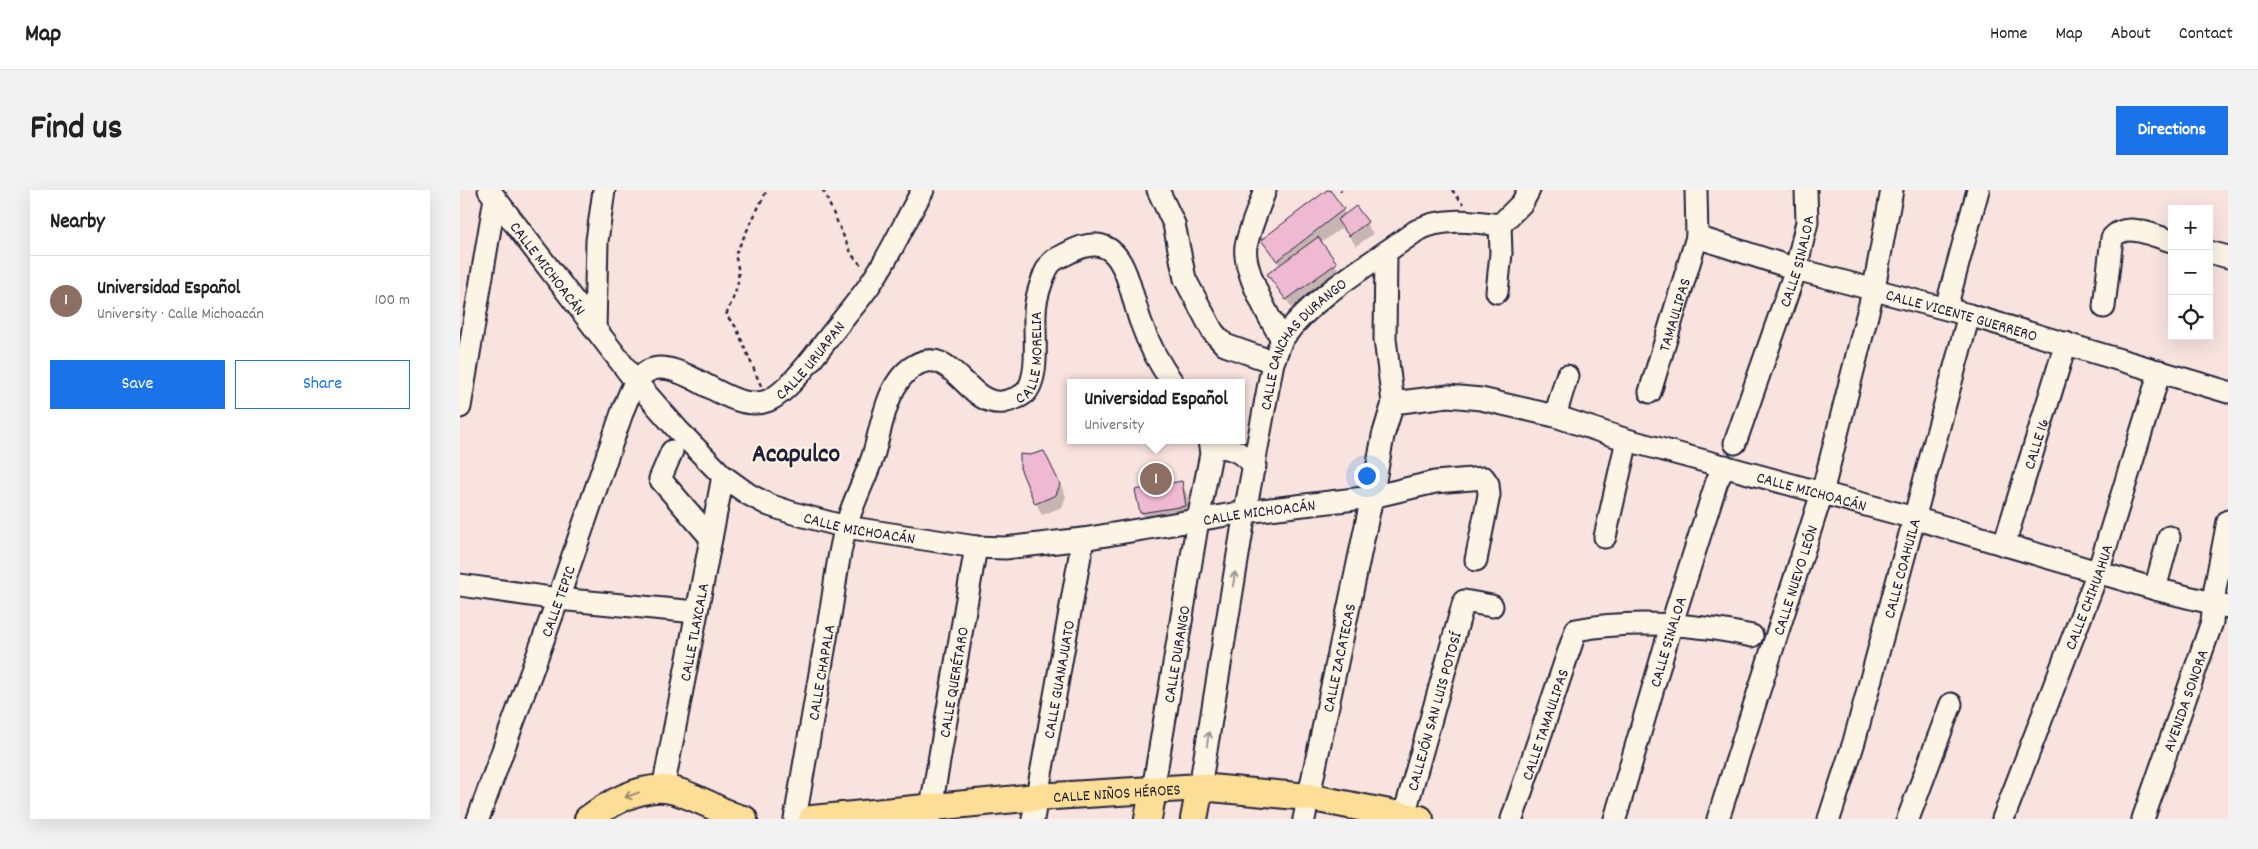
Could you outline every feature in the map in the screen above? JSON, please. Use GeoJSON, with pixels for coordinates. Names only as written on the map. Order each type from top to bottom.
{"type":"FeatureCollection","features":[{"type":"Feature","properties":{"kind":"main road","name":"CALLE NIÑOS HÉROES"},"geometry":{"type":"LineString","coordinates":[[812,819],[1035,808],[1153,790],[1200,787],[1306,808],[1409,818]]}},
{"type":"Feature","properties":{"kind":"main road","name":"CALLE CANCHAS DURANGO"},"geometry":{"type":"LineString","coordinates":[[1194,819],[1200,787]]}},
{"type":"Feature","properties":{"kind":"main road"},"geometry":{"type":"LineString","coordinates":[[588,819],[614,802],[638,792],[663,789],[684,794],[729,817]]}},
{"type":"Feature","properties":{"kind":"main road"},"geometry":{"type":"LineString","coordinates":[[1148,819],[1153,790]]}},
{"type":"Feature","properties":{"kind":"street"},"geometry":{"type":"LineString","coordinates":[[595,329],[597,241],[604,190]]}},
{"type":"Feature","properties":{"kind":"street","name":"CALLE URUAPAN"},"geometry":{"type":"LineString","coordinates":[[636,382],[647,372],[659,367],[672,369],[740,401],[754,404],[768,401],[794,381],[874,279],[922,190]]}},
{"type":"Feature","properties":{"kind":"street"},"geometry":{"type":"LineString","coordinates":[[1158,190],[1174,224],[1185,279],[1213,332],[1225,345],[1273,362]]}},
{"type":"Feature","properties":{"kind":"street"},"geometry":{"type":"LineString","coordinates":[[1265,190],[1246,247],[1247,262],[1260,300],[1282,339]]}},
{"type":"Feature","properties":{"kind":"street"},"geometry":{"type":"LineString","coordinates":[[1696,190],[1697,237]]}},
{"type":"Feature","properties":{"kind":"street","name":"CALLE SINALOA"},"geometry":{"type":"LineString","coordinates":[[1735,443],[1796,269],[1806,222],[1806,190]]}},
{"type":"Feature","properties":{"kind":"street","name":"CALLE NUEVO LEÓN"},"geometry":{"type":"LineString","coordinates":[[1718,819],[1822,493],[1874,288],[1892,190]]}},
{"type":"Feature","properties":{"kind":"street"},"geometry":{"type":"LineString","coordinates":[[1946,308],[1978,190]]}},
{"type":"Feature","properties":{"kind":"street"},"geometry":{"type":"LineString","coordinates":[[460,407],[492,194]]}},
{"type":"Feature","properties":{"kind":"street","name":"CALLE MICHOACÁN"},"geometry":{"type":"LineString","coordinates":[[492,194],[636,382],[677,429],[723,476],[748,494],[769,505],[846,527],[976,546],[1005,548],[1084,539],[1245,512],[1372,497],[1435,482],[1484,478],[1488,484],[1489,495],[1476,560]]}},
{"type":"Feature","properties":{"kind":"street"},"geometry":{"type":"LineString","coordinates":[[1497,292],[1501,253],[1500,225],[1513,215],[1526,197]]}},
{"type":"Feature","properties":{"kind":"street","name":"CALLE CANCHAS DURANGO"},"geometry":{"type":"LineString","coordinates":[[1200,787],[1245,512],[1273,362],[1282,339],[1296,322],[1318,301],[1429,224],[1476,222],[1500,225]]}},
{"type":"Feature","properties":{"kind":"street"},"geometry":{"type":"LineString","coordinates":[[2104,307],[2112,238],[2119,231],[2128,229],[2168,240]]}},
{"type":"Feature","properties":{"kind":"street","name":"CALLE VICENTE GUERRERO"},"geometry":{"type":"LineString","coordinates":[[1697,237],[1796,269],[1969,314],[2228,392]]}},
{"type":"Feature","properties":{"kind":"street","name":"TAMAULIPAS"},"geometry":{"type":"LineString","coordinates":[[1650,392],[1697,237]]}},
{"type":"Feature","properties":{"kind":"street","name":"CALLE MORELIA"},"geometry":{"type":"LineString","coordinates":[[846,527],[872,459],[890,398],[900,379],[913,366],[926,361],[939,362],[950,367],[987,400],[997,402],[1012,400],[1024,394],[1034,376],[1035,312],[1037,297],[1044,276],[1052,262],[1077,248],[1100,245],[1111,251],[1124,265],[1144,329],[1158,362],[1170,379]]}},
{"type":"Feature","properties":{"kind":"street"},"geometry":{"type":"LineString","coordinates":[[1386,253],[1385,339],[1393,403]]}},
{"type":"Feature","properties":{"kind":"street"},"geometry":{"type":"LineString","coordinates":[[2213,253],[2228,257]]}},
{"type":"Feature","properties":{"kind":"street","name":"CALLE COAHUILA"},"geometry":{"type":"LineString","coordinates":[[1829,819],[1854,742],[1969,314]]}},
{"type":"Feature","properties":{"kind":"street","name":"CALLE 16"},"geometry":{"type":"LineString","coordinates":[[2004,545],[2066,343]]}},
{"type":"Feature","properties":{"kind":"street","name":"CALLE CHIHUAHUA"},"geometry":{"type":"LineString","coordinates":[[2003,819],[2098,572],[2160,371]]}},
{"type":"Feature","properties":{"kind":"street"},"geometry":{"type":"LineString","coordinates":[[1555,416],[1567,376]]}},
{"type":"Feature","properties":{"kind":"street","name":"CALLE TEPIC"},"geometry":{"type":"LineString","coordinates":[[478,819],[558,599],[623,410],[636,382]]}},
{"type":"Feature","properties":{"kind":"street","name":"CALLE MICHOACÁN"},"geometry":{"type":"LineString","coordinates":[[1393,403],[1413,399],[1456,397],[1481,399],[1555,416],[1627,440],[1914,518],[2155,589],[2221,605]]}},
{"type":"Feature","properties":{"kind":"street","name":"CALLE ZACATECAS"},"geometry":{"type":"LineString","coordinates":[[1306,808],[1372,497],[1383,436],[1393,403]]}},
{"type":"Feature","properties":{"kind":"street"},"geometry":{"type":"LineString","coordinates":[[1605,537],[1627,440]]}},
{"type":"Feature","properties":{"kind":"street","name":"CALLE DURANGO"},"geometry":{"type":"LineString","coordinates":[[1153,790],[1198,520],[1211,454],[1210,444]]}},
{"type":"Feature","properties":{"kind":"street"},"geometry":{"type":"LineString","coordinates":[[1214,444],[1236,450],[1254,466]]}},
{"type":"Feature","properties":{"kind":"street"},"geometry":{"type":"LineString","coordinates":[[672,451],[660,479],[710,538]]}},
{"type":"Feature","properties":{"kind":"street","name":"CALLE SINALOA"},"geometry":{"type":"LineString","coordinates":[[1615,819],[1717,481],[1725,466]]}},
{"type":"Feature","properties":{"kind":"street","name":"CALLE TLAXCALA"},"geometry":{"type":"LineString","coordinates":[[663,789],[723,476]]}},
{"type":"Feature","properties":{"kind":"street","name":"AVENIDA SONORA"},"geometry":{"type":"LineString","coordinates":[[2143,819],[2212,622],[2221,605],[2228,521]]}},
{"type":"Feature","properties":{"kind":"street","name":"CALLE CHAPALA"},"geometry":{"type":"LineString","coordinates":[[795,819],[846,527]]}},
{"type":"Feature","properties":{"kind":"street"},"geometry":{"type":"LineString","coordinates":[[2155,589],[2169,537]]}},
{"type":"Feature","properties":{"kind":"street","name":"CALLE GUANAJUATO"},"geometry":{"type":"LineString","coordinates":[[1035,808],[1084,539]]}},
{"type":"Feature","properties":{"kind":"street","name":"CALLE QUERÉTARO"},"geometry":{"type":"LineString","coordinates":[[930,813],[976,546]]}},
{"type":"Feature","properties":{"kind":"street"},"geometry":{"type":"LineString","coordinates":[[460,584],[558,599],[696,612]]}},
{"type":"Feature","properties":{"kind":"street","name":"CALLEJÓN SAN LUIS POTOSÍ"},"geometry":{"type":"LineString","coordinates":[[1409,818],[1464,601],[1492,606]]}},
{"type":"Feature","properties":{"kind":"street","name":"CALLE TAMAULIPAS"},"geometry":{"type":"LineString","coordinates":[[1512,819],[1576,630],[1651,624],[1672,626]]}},
{"type":"Feature","properties":{"kind":"street"},"geometry":{"type":"LineString","coordinates":[[1672,626],[1720,629],[1752,636]]}},
{"type":"Feature","properties":{"kind":"street"},"geometry":{"type":"LineString","coordinates":[[1908,819],[1951,704]]}},
{"type":"Feature","properties":{"kind":"path"},"geometry":{"type":"LineString","coordinates":[[767,190],[735,255],[739,269],[739,285],[726,315],[736,327],[768,401]]}},
{"type":"Feature","properties":{"kind":"path"},"geometry":{"type":"LineString","coordinates":[[823,190],[852,255],[874,279]]}},
{"type":"Feature","properties":{"kind":"building"},"geometry":{"type":"Polygon","coordinates":[[[1327,190],[1330,190],[1344,209],[1277,261],[1261,240],[1327,190]]]}},
{"type":"Feature","properties":{"kind":"building"},"geometry":{"type":"Polygon","coordinates":[[[1356,206],[1368,222],[1349,236],[1337,220],[1356,206]]]}},
{"type":"Feature","properties":{"kind":"building"},"geometry":{"type":"Polygon","coordinates":[[[1318,237],[1337,263],[1286,300],[1267,274],[1318,237]]]}},
{"type":"Feature","properties":{"kind":"building"},"geometry":{"type":"Polygon","coordinates":[[[1044,451],[1060,484],[1056,495],[1035,504],[1020,468],[1020,454],[1030,455],[1044,451]]]}},
{"type":"Feature","properties":{"kind":"building"},"geometry":{"type":"Polygon","coordinates":[[[1182,481],[1186,506],[1140,513],[1135,490],[1182,481]]]}},
{"type":"Feature","properties":{"kind":"place","name":"Universidad Español"},"geometry":{"type":"Point","coordinates":[1156,479]}},
{"type":"Feature","properties":{"kind":"district","name":"Acapulco"},"geometry":{"type":"Point","coordinates":[796,452]}}]}
